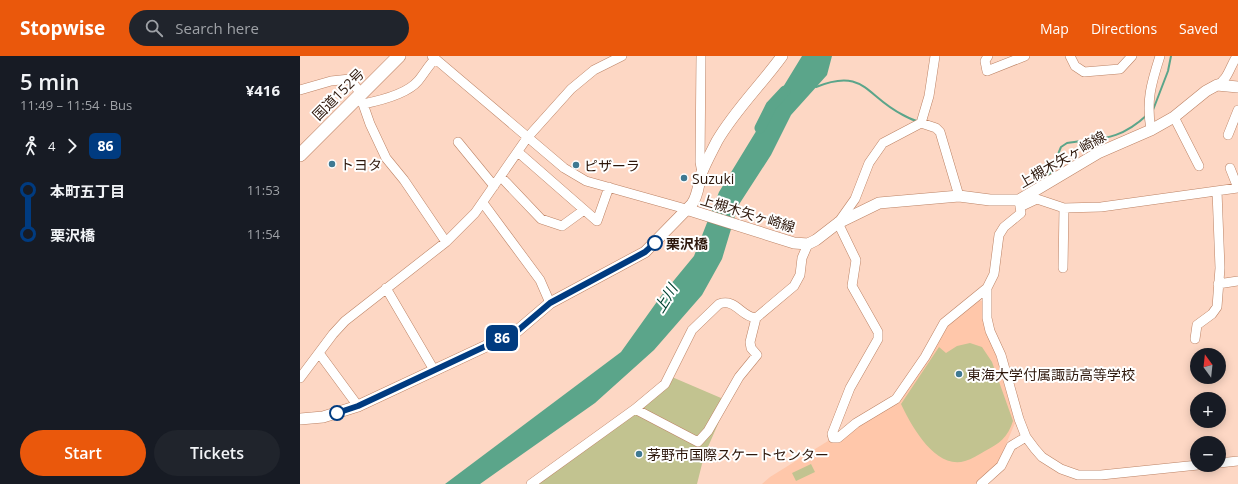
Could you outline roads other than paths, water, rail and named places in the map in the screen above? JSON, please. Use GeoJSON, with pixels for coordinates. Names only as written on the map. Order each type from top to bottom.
{"type":"FeatureCollection","features":[{"type":"Feature","properties":{"kind":"highway","name":"国道152号"},"geometry":{"type":"LineString","coordinates":[[300,155],[360,99],[399,56]]}},
{"type":"Feature","properties":{"kind":"main road"},"geometry":{"type":"LineString","coordinates":[[300,419],[323,417],[358,406],[516,332],[550,303],[645,252],[696,197],[702,173],[717,141],[734,116],[782,56]]}},
{"type":"Feature","properties":{"kind":"main road"},"geometry":{"type":"LineString","coordinates":[[1217,86],[1238,88]]}},
{"type":"Feature","properties":{"kind":"main road","name":"上槻木矢ヶ崎線"},"geometry":{"type":"LineString","coordinates":[[686,209],[794,243],[808,244],[816,240],[838,223],[879,203],[959,196],[1020,204],[1098,153],[1150,127],[1174,117],[1206,91],[1217,86]]}},
{"type":"Feature","properties":{"kind":"street"},"geometry":{"type":"LineString","coordinates":[[701,56],[700,162],[702,173]]}},
{"type":"Feature","properties":{"kind":"street"},"geometry":{"type":"LineString","coordinates":[[935,56],[929,96],[921,121],[882,143],[868,164],[855,199],[838,223],[856,260],[852,286],[878,332],[878,339],[841,407],[832,434],[833,438],[838,438],[856,423],[896,399],[925,358],[944,323],[987,288],[994,274],[999,235],[1004,227],[1021,214],[1020,204],[1037,200],[1064,208],[1129,205],[1238,188],[1230,168]]}},
{"type":"Feature","properties":{"kind":"street"},"geometry":{"type":"LineString","coordinates":[[988,56],[985,61],[987,71],[1025,56]]}},
{"type":"Feature","properties":{"kind":"street"},"geometry":{"type":"LineString","coordinates":[[1070,56],[1075,66],[1084,72],[1120,69],[1132,56]]}},
{"type":"Feature","properties":{"kind":"street"},"geometry":{"type":"LineString","coordinates":[[1150,127],[1148,106],[1149,87],[1160,56]]}},
{"type":"Feature","properties":{"kind":"street"},"geometry":{"type":"LineString","coordinates":[[1217,86],[1224,82],[1231,63],[1237,56]]}},
{"type":"Feature","properties":{"kind":"street"},"geometry":{"type":"LineString","coordinates":[[360,99],[384,99],[411,87],[418,81],[433,57],[564,168],[586,181],[686,209]]}},
{"type":"Feature","properties":{"kind":"street"},"geometry":{"type":"LineString","coordinates":[[300,378],[345,322],[446,242],[475,214],[527,138],[571,89],[594,70],[615,58]]}},
{"type":"Feature","properties":{"kind":"street"},"geometry":{"type":"LineString","coordinates":[[300,90],[330,81],[350,79],[386,158],[404,180],[446,242]]}},
{"type":"Feature","properties":{"kind":"street"},"geometry":{"type":"LineString","coordinates":[[1228,135],[1238,110]]}},
{"type":"Feature","properties":{"kind":"street"},"geometry":{"type":"LineString","coordinates":[[1174,117],[1199,166]]}},
{"type":"Feature","properties":{"kind":"street"},"geometry":{"type":"LineString","coordinates":[[921,121],[936,128],[940,132],[959,196]]}},
{"type":"Feature","properties":{"kind":"street"},"geometry":{"type":"LineString","coordinates":[[458,142],[494,186]]}},
{"type":"Feature","properties":{"kind":"street"},"geometry":{"type":"LineString","coordinates":[[518,152],[597,222],[609,187]]}},
{"type":"Feature","properties":{"kind":"street"},"geometry":{"type":"LineString","coordinates":[[501,177],[541,219],[547,222],[562,226],[584,210]]}},
{"type":"Feature","properties":{"kind":"street"},"geometry":{"type":"LineString","coordinates":[[1195,339],[1197,325],[1212,314],[1217,307],[1220,268],[1217,191]]}},
{"type":"Feature","properties":{"kind":"street"},"geometry":{"type":"LineString","coordinates":[[483,203],[540,280],[550,303]]}},
{"type":"Feature","properties":{"kind":"street"},"geometry":{"type":"LineString","coordinates":[[1063,268],[1064,208]]}},
{"type":"Feature","properties":{"kind":"street"},"geometry":{"type":"LineString","coordinates":[[635,409],[698,442],[708,431],[739,377],[757,355],[751,348],[750,342],[756,318],[794,286],[800,275],[802,258],[808,244]]}},
{"type":"Feature","properties":{"kind":"street"},"geometry":{"type":"LineString","coordinates":[[1218,284],[1238,282]]}},
{"type":"Feature","properties":{"kind":"street"},"geometry":{"type":"LineString","coordinates":[[386,288],[434,370]]}},
{"type":"Feature","properties":{"kind":"street"},"geometry":{"type":"LineString","coordinates":[[987,288],[988,324],[1001,355],[1026,437],[1042,457],[1077,480],[1101,475],[1190,466]]}},
{"type":"Feature","properties":{"kind":"street"},"geometry":{"type":"LineString","coordinates":[[531,484],[635,409],[665,384],[692,330],[719,304],[725,302],[733,303],[751,318],[756,318]]}},
{"type":"Feature","properties":{"kind":"street"},"geometry":{"type":"LineString","coordinates":[[319,353],[358,406]]}},
{"type":"Feature","properties":{"kind":"street"},"geometry":{"type":"LineString","coordinates":[[981,484],[1001,466],[1011,446],[1026,437]]}},
{"type":"Feature","properties":{"kind":"street"},"geometry":{"type":"LineString","coordinates":[[1226,462],[1238,461]]}},
{"type":"Feature","properties":{"kind":"water"},"geometry":{"type":"Polygon","coordinates":[[[802,56],[832,56],[827,75],[791,115],[771,155],[738,206],[722,259],[702,295],[654,350],[595,403],[480,484],[445,484],[621,352],[661,296],[694,256],[719,192],[802,56]]]}},
{"type":"Feature","properties":{"kind":"waterway"},"geometry":{"type":"LineString","coordinates":[[1153,110],[1168,71],[1171,56]]}},
{"type":"Feature","properties":{"kind":"waterway"},"geometry":{"type":"LineString","coordinates":[[816,87],[845,80],[855,82],[864,87],[891,108],[908,118],[917,121]]}},
{"type":"Feature","properties":{"kind":"waterway","name":"上川"},"geometry":{"type":"LineString","coordinates":[[760,128],[771,106],[785,91]]}},
{"type":"Feature","properties":{"kind":"waterway"},"geometry":{"type":"LineString","coordinates":[[1048,178],[1061,147],[1067,143],[1100,139],[1118,134],[1127,130],[1147,115]]}},
{"type":"Feature","properties":{"kind":"place","name":"トヨタ"},"geometry":{"type":"Point","coordinates":[332,164]}},
{"type":"Feature","properties":{"kind":"place","name":"ピザーラ"},"geometry":{"type":"Point","coordinates":[576,165]}},
{"type":"Feature","properties":{"kind":"place","name":"Suzuki"},"geometry":{"type":"Point","coordinates":[684,178]}},
{"type":"Feature","properties":{"kind":"place","name":"栗沢橋"},"geometry":{"type":"Point","coordinates":[655,243]}},
{"type":"Feature","properties":{"kind":"place","name":"東海大学付属諏訪高等学校"},"geometry":{"type":"Point","coordinates":[959,374]}},
{"type":"Feature","properties":{"kind":"place","name":"茅野市国際スケートセンター"},"geometry":{"type":"Point","coordinates":[639,454]}}]}
